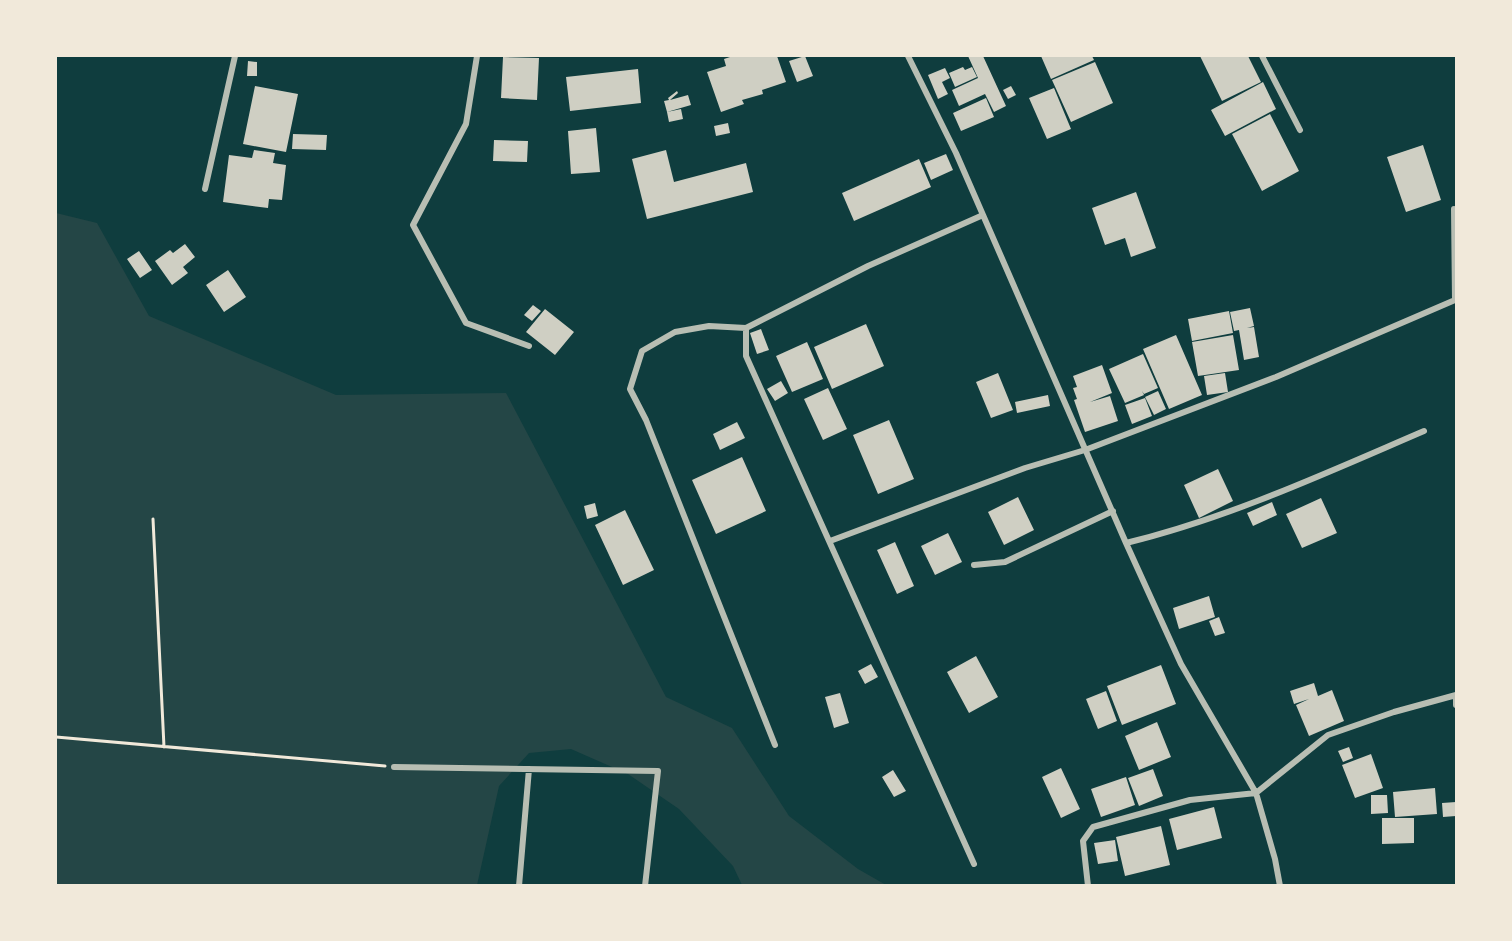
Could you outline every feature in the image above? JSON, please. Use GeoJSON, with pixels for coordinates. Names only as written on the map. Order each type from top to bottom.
{"type":"FeatureCollection","features":[{"type":"Feature","properties":{"kind":"street"},"geometry":{"type":"LineString","coordinates":[[205,189],[235,56]]}},
{"type":"Feature","properties":{"kind":"street"},"geometry":{"type":"LineString","coordinates":[[477,56],[466,124],[413,225],[466,323],[528,346]]}},
{"type":"Feature","properties":{"kind":"street"},"geometry":{"type":"LineString","coordinates":[[908,56],[984,215],[1085,450],[1181,664],[1256,793],[1280,885]]}},
{"type":"Feature","properties":{"kind":"street"},"geometry":{"type":"LineString","coordinates":[[1262,56],[1300,130]]}},
{"type":"Feature","properties":{"kind":"street"},"geometry":{"type":"LineString","coordinates":[[830,541],[1025,468],[1085,450],[1276,377],[1455,300],[1454,209]]}},
{"type":"Feature","properties":{"kind":"street"},"geometry":{"type":"LineString","coordinates":[[775,745],[646,420],[630,389],[642,351],[675,332],[709,326],[746,328],[868,266],[984,215]]}},
{"type":"Feature","properties":{"kind":"street"},"geometry":{"type":"LineString","coordinates":[[746,328],[746,356],[974,864]]}},
{"type":"Feature","properties":{"kind":"street"},"geometry":{"type":"LineString","coordinates":[[1126,543],[1175,531],[1262,500],[1424,431]]}},
{"type":"Feature","properties":{"kind":"street"},"geometry":{"type":"LineString","coordinates":[[974,565],[1005,562],[1113,511]]}},
{"type":"Feature","properties":{"kind":"street"},"geometry":{"type":"LineString","coordinates":[[1088,885],[1083,842],[1093,827],[1190,800],[1256,793],[1328,735],[1394,712],[1456,695],[1456,705]]}},
{"type":"Feature","properties":{"kind":"street"},"geometry":{"type":"LineString","coordinates":[[394,766],[658,771],[645,885]]}},
{"type":"Feature","properties":{"kind":"street"},"geometry":{"type":"LineString","coordinates":[[519,885],[529,769]]}},
{"type":"Feature","properties":{"kind":"path"},"geometry":{"type":"LineString","coordinates":[[153,519],[164,747]]}},
{"type":"Feature","properties":{"kind":"path"},"geometry":{"type":"LineString","coordinates":[[56,737],[394,766]]}},
{"type":"Feature","properties":{"kind":"shaded area"},"geometry":{"type":"Polygon","coordinates":[[[56,213],[97,223],[149,316],[336,395],[506,393],[666,697],[732,728],[789,816],[858,869],[886,885],[742,885],[733,866],[679,809],[628,774],[571,749],[529,753],[499,786],[477,885],[56,885],[56,213]]]}},
{"type":"Feature","properties":{"kind":"building"},"geometry":{"type":"Polygon","coordinates":[[[733,56],[777,56],[786,82],[762,90],[763,94],[742,100],[744,104],[721,112],[707,72],[726,66],[724,59],[733,56]]]}},
{"type":"Feature","properties":{"kind":"building"},"geometry":{"type":"Polygon","coordinates":[[[805,56],[813,76],[797,82],[789,61],[805,56]]]}},
{"type":"Feature","properties":{"kind":"building"},"geometry":{"type":"Polygon","coordinates":[[[968,56],[983,56],[1006,106],[994,112],[985,94],[959,106],[952,90],[978,78],[968,56]]]}},
{"type":"Feature","properties":{"kind":"building"},"geometry":{"type":"Polygon","coordinates":[[[1041,56],[1092,56],[1094,60],[1051,79],[1041,56]]]}},
{"type":"Feature","properties":{"kind":"building"},"geometry":{"type":"Polygon","coordinates":[[[1200,56],[1248,56],[1261,82],[1222,101],[1200,56]]]}},
{"type":"Feature","properties":{"kind":"building"},"geometry":{"type":"Polygon","coordinates":[[[503,57],[539,58],[537,100],[501,98],[503,57]]]}},
{"type":"Feature","properties":{"kind":"building"},"geometry":{"type":"Polygon","coordinates":[[[248,61],[257,62],[257,76],[247,76],[248,61]]]}},
{"type":"Feature","properties":{"kind":"building"},"geometry":{"type":"Polygon","coordinates":[[[1095,62],[1113,103],[1071,122],[1052,80],[1095,62]]]}},
{"type":"Feature","properties":{"kind":"building"},"geometry":{"type":"Polygon","coordinates":[[[963,67],[965,70],[972,67],[977,77],[955,87],[949,73],[963,67]]]}},
{"type":"Feature","properties":{"kind":"building"},"geometry":{"type":"Polygon","coordinates":[[[945,68],[950,78],[942,82],[948,94],[938,99],[928,75],[945,68]]]}},
{"type":"Feature","properties":{"kind":"building"},"geometry":{"type":"Polygon","coordinates":[[[638,69],[641,103],[570,111],[566,77],[638,69]]]}},
{"type":"Feature","properties":{"kind":"building"},"geometry":{"type":"Polygon","coordinates":[[[1263,82],[1276,109],[1225,136],[1211,110],[1263,82]]]}},
{"type":"Feature","properties":{"kind":"building"},"geometry":{"type":"Polygon","coordinates":[[[255,86],[298,94],[286,152],[243,144],[255,86]]]}},
{"type":"Feature","properties":{"kind":"building"},"geometry":{"type":"Polygon","coordinates":[[[1011,86],[1016,95],[1008,99],[1003,90],[1011,86]]]}},
{"type":"Feature","properties":{"kind":"building"},"geometry":{"type":"Polygon","coordinates":[[[1054,88],[1071,129],[1047,139],[1029,98],[1054,88]]]}},
{"type":"Feature","properties":{"kind":"building"},"geometry":{"type":"Polygon","coordinates":[[[677,91],[678,93],[670,100],[688,95],[691,105],[667,112],[664,101],[669,100],[668,98],[677,91]]]}},
{"type":"Feature","properties":{"kind":"building"},"geometry":{"type":"Polygon","coordinates":[[[986,98],[994,117],[961,131],[953,113],[986,98]]]}},
{"type":"Feature","properties":{"kind":"building"},"geometry":{"type":"Polygon","coordinates":[[[681,109],[683,119],[669,122],[667,112],[681,109]]]}},
{"type":"Feature","properties":{"kind":"building"},"geometry":{"type":"Polygon","coordinates":[[[1270,114],[1299,171],[1262,191],[1232,134],[1270,114]]]}},
{"type":"Feature","properties":{"kind":"building"},"geometry":{"type":"Polygon","coordinates":[[[728,123],[730,133],[716,136],[714,126],[728,123]]]}},
{"type":"Feature","properties":{"kind":"building"},"geometry":{"type":"Polygon","coordinates":[[[596,128],[600,172],[571,174],[568,131],[596,128]]]}},
{"type":"Feature","properties":{"kind":"building"},"geometry":{"type":"Polygon","coordinates":[[[293,134],[327,135],[326,150],[292,149],[293,134]]]}},
{"type":"Feature","properties":{"kind":"building"},"geometry":{"type":"Polygon","coordinates":[[[494,140],[528,141],[527,162],[493,161],[494,140]]]}},
{"type":"Feature","properties":{"kind":"building"},"geometry":{"type":"Polygon","coordinates":[[[1423,145],[1441,200],[1406,212],[1387,157],[1423,145]]]}},
{"type":"Feature","properties":{"kind":"building"},"geometry":{"type":"Polygon","coordinates":[[[254,150],[275,153],[273,163],[286,165],[282,200],[269,199],[268,208],[223,202],[229,155],[252,158],[254,150]]]}},
{"type":"Feature","properties":{"kind":"building"},"geometry":{"type":"Polygon","coordinates":[[[666,150],[674,182],[746,163],[753,192],[647,219],[632,159],[666,150]]]}},
{"type":"Feature","properties":{"kind":"building"},"geometry":{"type":"Polygon","coordinates":[[[946,154],[953,170],[931,180],[924,163],[946,154]]]}},
{"type":"Feature","properties":{"kind":"building"},"geometry":{"type":"Polygon","coordinates":[[[919,159],[931,187],[854,221],[842,193],[919,159]]]}},
{"type":"Feature","properties":{"kind":"building"},"geometry":{"type":"Polygon","coordinates":[[[1136,192],[1156,248],[1131,257],[1125,238],[1105,245],[1092,208],[1136,192]]]}},
{"type":"Feature","properties":{"kind":"building"},"geometry":{"type":"Polygon","coordinates":[[[185,244],[195,257],[183,267],[188,273],[172,285],[155,261],[170,250],[173,253],[185,244]]]}},
{"type":"Feature","properties":{"kind":"building"},"geometry":{"type":"Polygon","coordinates":[[[139,251],[152,270],[140,278],[127,259],[139,251]]]}},
{"type":"Feature","properties":{"kind":"building"},"geometry":{"type":"Polygon","coordinates":[[[228,270],[246,297],[224,312],[206,285],[228,270]]]}},
{"type":"Feature","properties":{"kind":"building"},"geometry":{"type":"Polygon","coordinates":[[[533,305],[541,311],[532,321],[524,315],[533,305]]]}},
{"type":"Feature","properties":{"kind":"building"},"geometry":{"type":"Polygon","coordinates":[[[1250,308],[1254,326],[1247,328],[1254,327],[1259,357],[1244,360],[1239,330],[1234,331],[1230,312],[1250,308]]]}},
{"type":"Feature","properties":{"kind":"building"},"geometry":{"type":"Polygon","coordinates":[[[545,309],[574,332],[555,355],[526,332],[545,309]]]}},
{"type":"Feature","properties":{"kind":"building"},"geometry":{"type":"Polygon","coordinates":[[[1229,311],[1233,333],[1192,341],[1188,319],[1229,311]]]}},
{"type":"Feature","properties":{"kind":"building"},"geometry":{"type":"Polygon","coordinates":[[[866,324],[884,366],[832,389],[814,347],[866,324]]]}},
{"type":"Feature","properties":{"kind":"building"},"geometry":{"type":"Polygon","coordinates":[[[761,329],[769,350],[757,354],[750,333],[761,329]]]}},
{"type":"Feature","properties":{"kind":"building"},"geometry":{"type":"Polygon","coordinates":[[[1176,335],[1202,395],[1169,409],[1143,349],[1176,335]]]}},
{"type":"Feature","properties":{"kind":"building"},"geometry":{"type":"Polygon","coordinates":[[[1233,335],[1239,370],[1198,376],[1192,342],[1233,335]]]}},
{"type":"Feature","properties":{"kind":"building"},"geometry":{"type":"Polygon","coordinates":[[[807,342],[823,379],[792,392],[776,356],[807,342]]]}},
{"type":"Feature","properties":{"kind":"building"},"geometry":{"type":"Polygon","coordinates":[[[1143,354],[1158,388],[1144,394],[1142,391],[1144,395],[1125,403],[1109,369],[1143,354]]]}},
{"type":"Feature","properties":{"kind":"building"},"geometry":{"type":"Polygon","coordinates":[[[1102,365],[1112,393],[1090,402],[1110,396],[1118,421],[1085,432],[1074,400],[1077,399],[1073,388],[1077,387],[1073,376],[1102,365]]]}},
{"type":"Feature","properties":{"kind":"building"},"geometry":{"type":"Polygon","coordinates":[[[998,373],[1013,410],[991,418],[976,382],[998,373]]]}},
{"type":"Feature","properties":{"kind":"building"},"geometry":{"type":"Polygon","coordinates":[[[1225,373],[1228,392],[1207,395],[1204,376],[1225,373]]]}},
{"type":"Feature","properties":{"kind":"building"},"geometry":{"type":"Polygon","coordinates":[[[781,381],[788,393],[775,401],[767,389],[781,381]]]}},
{"type":"Feature","properties":{"kind":"building"},"geometry":{"type":"Polygon","coordinates":[[[828,388],[847,429],[823,440],[804,399],[828,388]]]}},
{"type":"Feature","properties":{"kind":"building"},"geometry":{"type":"Polygon","coordinates":[[[1158,391],[1166,409],[1154,415],[1145,397],[1158,391]]]}},
{"type":"Feature","properties":{"kind":"building"},"geometry":{"type":"Polygon","coordinates":[[[1048,395],[1050,406],[1017,413],[1015,402],[1048,395]]]}},
{"type":"Feature","properties":{"kind":"building"},"geometry":{"type":"Polygon","coordinates":[[[1145,398],[1152,416],[1132,424],[1125,405],[1145,398]]]}},
{"type":"Feature","properties":{"kind":"building"},"geometry":{"type":"Polygon","coordinates":[[[889,420],[914,479],[878,494],[853,435],[889,420]]]}},
{"type":"Feature","properties":{"kind":"building"},"geometry":{"type":"Polygon","coordinates":[[[737,422],[745,438],[720,450],[713,434],[737,422]]]}},
{"type":"Feature","properties":{"kind":"building"},"geometry":{"type":"Polygon","coordinates":[[[742,457],[766,511],[716,534],[692,480],[742,457]]]}},
{"type":"Feature","properties":{"kind":"building"},"geometry":{"type":"Polygon","coordinates":[[[1218,469],[1233,501],[1199,518],[1184,485],[1218,469]]]}},
{"type":"Feature","properties":{"kind":"building"},"geometry":{"type":"Polygon","coordinates":[[[1018,497],[1034,530],[1004,545],[988,512],[1018,497]]]}},
{"type":"Feature","properties":{"kind":"building"},"geometry":{"type":"Polygon","coordinates":[[[1321,498],[1337,533],[1302,548],[1286,514],[1321,498]]]}},
{"type":"Feature","properties":{"kind":"building"},"geometry":{"type":"Polygon","coordinates":[[[1272,502],[1277,515],[1253,526],[1247,513],[1272,502]]]}},
{"type":"Feature","properties":{"kind":"building"},"geometry":{"type":"Polygon","coordinates":[[[595,503],[598,516],[587,519],[584,506],[595,503]]]}},
{"type":"Feature","properties":{"kind":"building"},"geometry":{"type":"Polygon","coordinates":[[[625,510],[654,570],[623,585],[595,525],[625,510]]]}},
{"type":"Feature","properties":{"kind":"building"},"geometry":{"type":"Polygon","coordinates":[[[948,533],[962,562],[935,575],[921,546],[948,533]]]}},
{"type":"Feature","properties":{"kind":"building"},"geometry":{"type":"Polygon","coordinates":[[[895,542],[914,586],[897,594],[877,550],[895,542]]]}},
{"type":"Feature","properties":{"kind":"building"},"geometry":{"type":"Polygon","coordinates":[[[1209,596],[1215,617],[1179,629],[1173,608],[1209,596]]]}},
{"type":"Feature","properties":{"kind":"building"},"geometry":{"type":"Polygon","coordinates":[[[1219,617],[1225,633],[1215,636],[1209,621],[1219,617]]]}},
{"type":"Feature","properties":{"kind":"building"},"geometry":{"type":"Polygon","coordinates":[[[976,656],[998,697],[969,713],[947,672],[976,656]]]}},
{"type":"Feature","properties":{"kind":"building"},"geometry":{"type":"Polygon","coordinates":[[[871,664],[878,677],[865,684],[858,671],[871,664]]]}},
{"type":"Feature","properties":{"kind":"building"},"geometry":{"type":"Polygon","coordinates":[[[1161,665],[1176,704],[1122,725],[1107,686],[1161,665]]]}},
{"type":"Feature","properties":{"kind":"building"},"geometry":{"type":"Polygon","coordinates":[[[1314,683],[1318,696],[1332,690],[1344,721],[1309,736],[1296,705],[1309,699],[1294,704],[1290,691],[1314,683]]]}},
{"type":"Feature","properties":{"kind":"building"},"geometry":{"type":"Polygon","coordinates":[[[1106,691],[1117,721],[1098,729],[1086,699],[1106,691]]]}},
{"type":"Feature","properties":{"kind":"building"},"geometry":{"type":"Polygon","coordinates":[[[840,693],[849,723],[834,728],[825,697],[840,693]]]}},
{"type":"Feature","properties":{"kind":"building"},"geometry":{"type":"Polygon","coordinates":[[[1157,722],[1171,757],[1139,770],[1125,736],[1157,722]]]}},
{"type":"Feature","properties":{"kind":"building"},"geometry":{"type":"Polygon","coordinates":[[[1349,747],[1353,758],[1343,762],[1338,751],[1349,747]]]}},
{"type":"Feature","properties":{"kind":"building"},"geometry":{"type":"Polygon","coordinates":[[[1371,754],[1383,788],[1355,798],[1342,765],[1371,754]]]}},
{"type":"Feature","properties":{"kind":"building"},"geometry":{"type":"Polygon","coordinates":[[[1061,768],[1080,809],[1061,818],[1042,777],[1061,768]]]}},
{"type":"Feature","properties":{"kind":"building"},"geometry":{"type":"Polygon","coordinates":[[[1153,769],[1163,796],[1139,806],[1128,778],[1153,769]]]}},
{"type":"Feature","properties":{"kind":"building"},"geometry":{"type":"Polygon","coordinates":[[[893,770],[906,791],[894,797],[882,777],[893,770]]]}},
{"type":"Feature","properties":{"kind":"building"},"geometry":{"type":"Polygon","coordinates":[[[1126,777],[1135,805],[1101,817],[1091,789],[1126,777]]]}},
{"type":"Feature","properties":{"kind":"building"},"geometry":{"type":"Polygon","coordinates":[[[1435,788],[1437,814],[1395,817],[1393,792],[1435,788]]]}},
{"type":"Feature","properties":{"kind":"building"},"geometry":{"type":"Polygon","coordinates":[[[1371,795],[1387,795],[1388,813],[1371,814],[1371,795]]]}},
{"type":"Feature","properties":{"kind":"building"},"geometry":{"type":"Polygon","coordinates":[[[1456,802],[1456,816],[1443,817],[1442,803],[1456,802]]]}},
{"type":"Feature","properties":{"kind":"building"},"geometry":{"type":"Polygon","coordinates":[[[1214,807],[1222,838],[1177,850],[1169,819],[1214,807]]]}},
{"type":"Feature","properties":{"kind":"building"},"geometry":{"type":"Polygon","coordinates":[[[1382,818],[1414,818],[1414,843],[1382,844],[1382,818]]]}},
{"type":"Feature","properties":{"kind":"building"},"geometry":{"type":"Polygon","coordinates":[[[1161,826],[1170,865],[1125,876],[1116,837],[1161,826]]]}},
{"type":"Feature","properties":{"kind":"building"},"geometry":{"type":"Polygon","coordinates":[[[1115,840],[1118,861],[1098,864],[1094,843],[1115,840]]]}}]}
